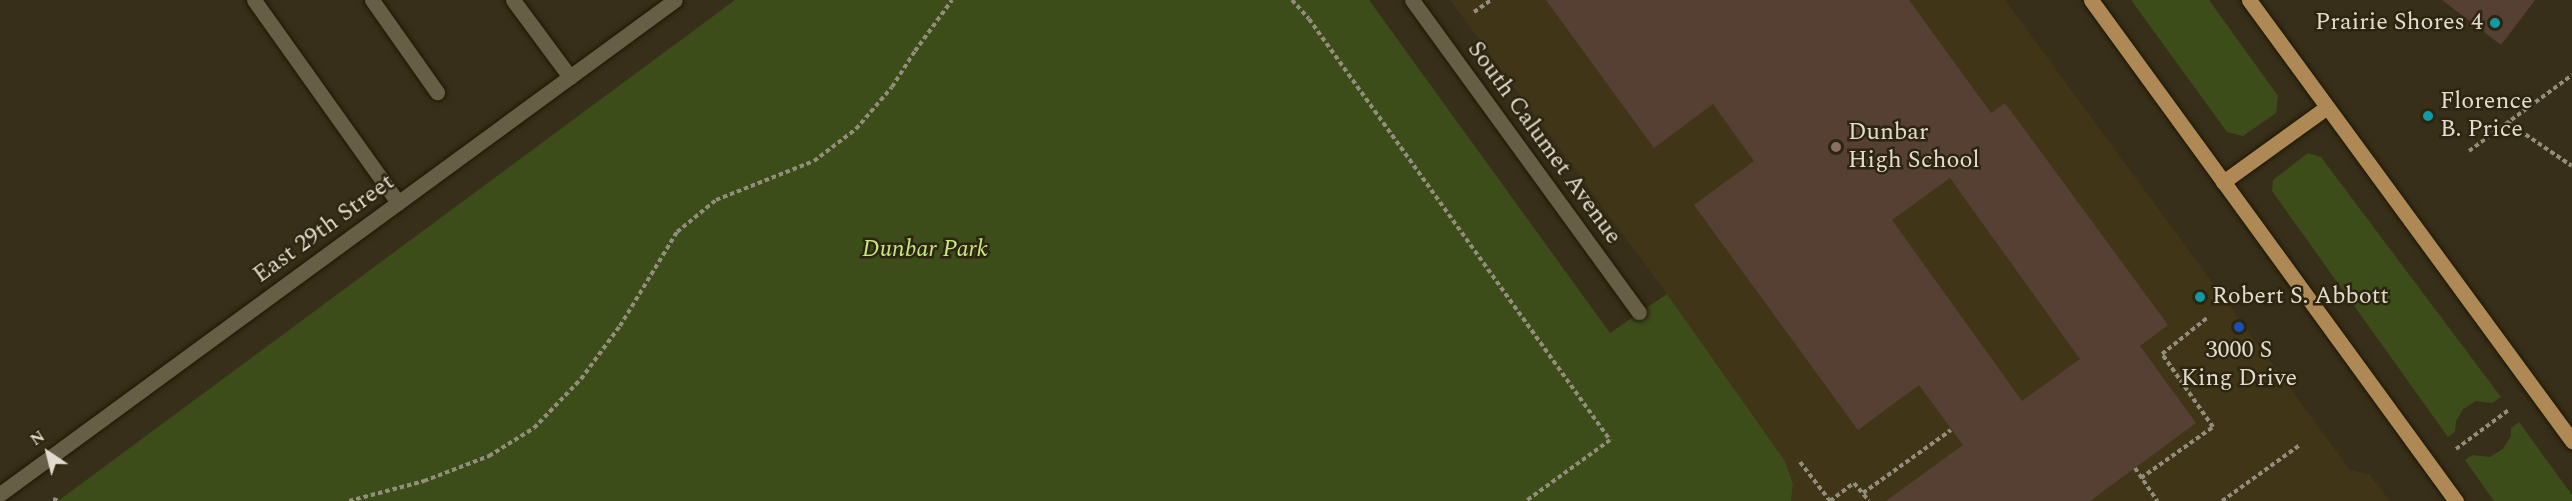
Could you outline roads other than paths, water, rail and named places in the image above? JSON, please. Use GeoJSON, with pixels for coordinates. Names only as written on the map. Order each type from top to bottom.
{"type":"FeatureCollection","features":[{"type":"Feature","properties":{"kind":"main road"},"geometry":{"type":"LineString","coordinates":[[2091,0],[2456,501]]}},
{"type":"Feature","properties":{"kind":"main road"},"geometry":{"type":"LineString","coordinates":[[2249,0],[2572,441]]}},
{"type":"Feature","properties":{"kind":"main road"},"geometry":{"type":"LineString","coordinates":[[2223,182],[2327,107]]}},
{"type":"Feature","properties":{"kind":"street"},"geometry":{"type":"LineString","coordinates":[[254,0],[398,203]]}},
{"type":"Feature","properties":{"kind":"street"},"geometry":{"type":"LineString","coordinates":[[372,0],[437,92]]}},
{"type":"Feature","properties":{"kind":"street"},"geometry":{"type":"LineString","coordinates":[[513,0],[570,77]]}},
{"type":"Feature","properties":{"kind":"street","name":"East 29th Street"},"geometry":{"type":"LineString","coordinates":[[7,495],[398,203],[675,0]]}},
{"type":"Feature","properties":{"kind":"street","name":"South Calumet Avenue"},"geometry":{"type":"LineString","coordinates":[[1417,2],[1639,312]]}},
{"type":"Feature","properties":{"kind":"place","name":"Prairie Shores 4"},"geometry":{"type":"Point","coordinates":[2495,23]}},
{"type":"Feature","properties":{"kind":"place","name":"Florence B. Price"},"geometry":{"type":"Point","coordinates":[2428,116]}},
{"type":"Feature","properties":{"kind":"place","name":"Dunbar High School"},"geometry":{"type":"Point","coordinates":[1836,147]}},
{"type":"Feature","properties":{"kind":"place","name":"Robert S. Abbott"},"geometry":{"type":"Point","coordinates":[2200,297]}},
{"type":"Feature","properties":{"kind":"place","name":"3000 S King Drive"},"geometry":{"type":"Point","coordinates":[2239,327]}},
{"type":"Feature","properties":{"kind":"park label","name":"Dunbar Park"},"geometry":{"type":"Point","coordinates":[925,250]}}]}
